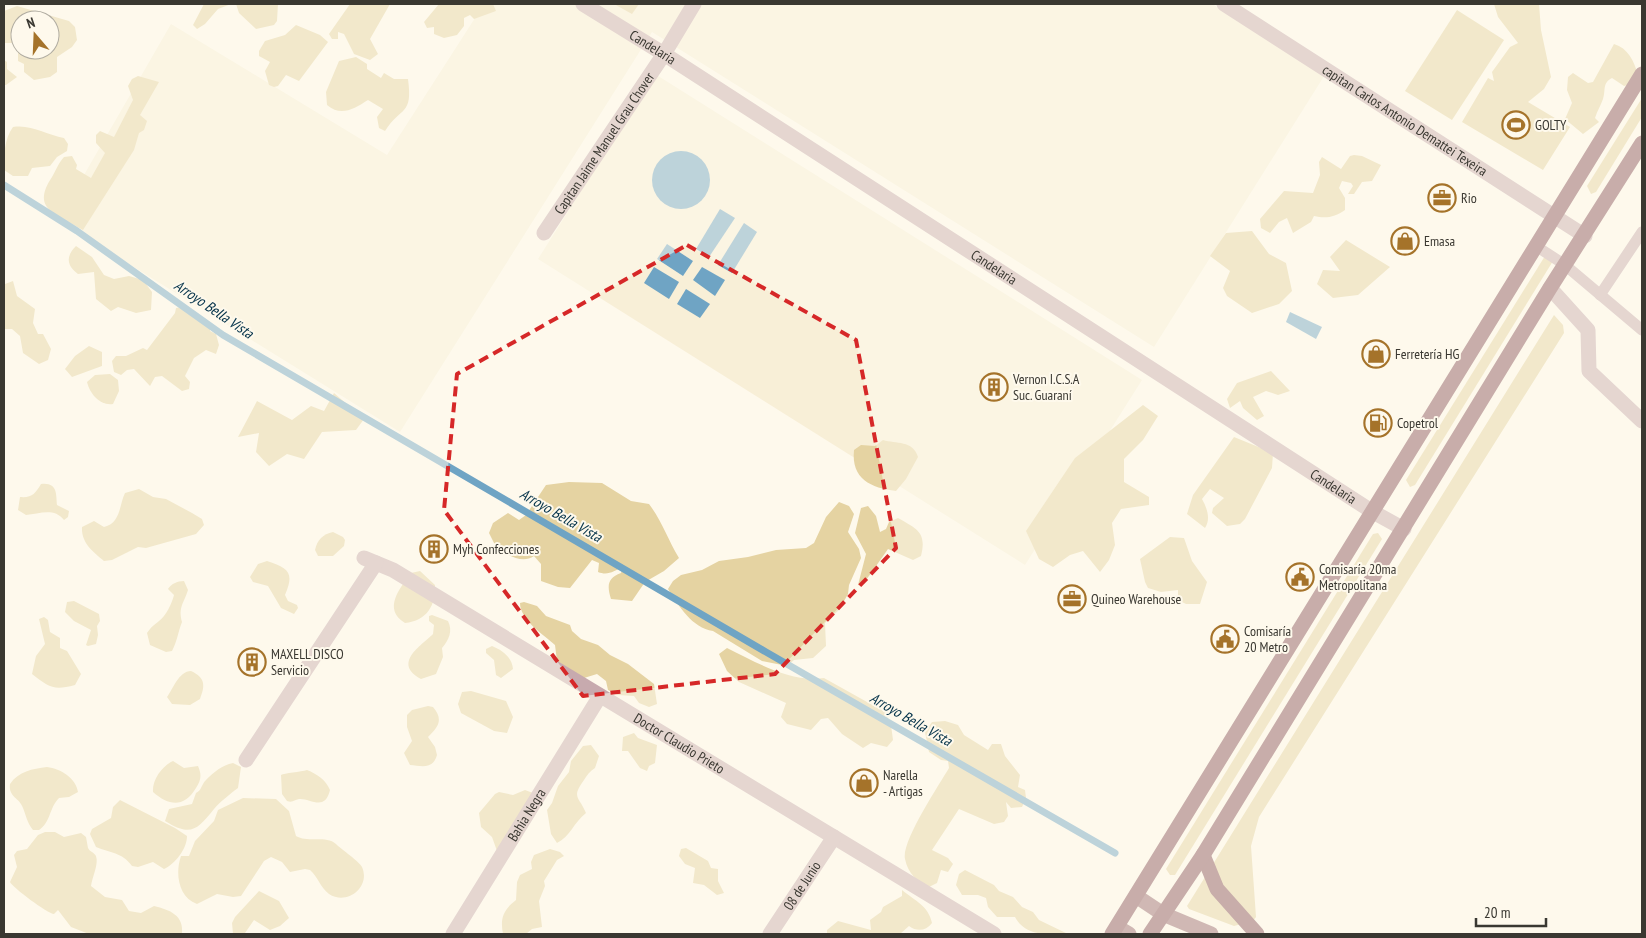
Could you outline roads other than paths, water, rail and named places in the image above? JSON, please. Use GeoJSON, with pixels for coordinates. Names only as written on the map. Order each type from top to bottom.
{"type":"FeatureCollection","features":[{"type":"Feature","properties":{"kind":"highway"},"geometry":{"type":"LineString","coordinates":[[1120,932],[1136,896],[1642,74]]}},
{"type":"Feature","properties":{"kind":"highway"},"geometry":{"type":"LineString","coordinates":[[1150,934],[1202,855],[1404,529],[1550,288],[1585,236],[1642,143]]}},
{"type":"Feature","properties":{"kind":"highway"},"geometry":{"type":"LineString","coordinates":[[1202,855],[1218,889],[1257,934]]}},
{"type":"Feature","properties":{"kind":"main road"},"geometry":{"type":"LineString","coordinates":[[1136,896],[1163,914],[1211,934]]}},
{"type":"Feature","properties":{"kind":"street","name":"Candelaria"},"geometry":{"type":"LineString","coordinates":[[583,4],[664,54],[1373,512],[1404,529]]}},
{"type":"Feature","properties":{"kind":"street","name":"Capitan Jaime Manuel Grau Chover"},"geometry":{"type":"LineString","coordinates":[[544,232],[664,54],[694,4]]}},
{"type":"Feature","properties":{"kind":"street","name":"capitan Carlos Antonio Demattei Texeira"},"geometry":{"type":"LineString","coordinates":[[1224,4],[1554,218],[1585,236]]}},
{"type":"Feature","properties":{"kind":"street"},"geometry":{"type":"LineString","coordinates":[[1550,288],[1588,330],[1588,371],[1642,421]]}},
{"type":"Feature","properties":{"kind":"street","name":"Doctor Claudio Prieto"},"geometry":{"type":"LineString","coordinates":[[246,760],[370,561],[393,570],[994,934]]}},
{"type":"Feature","properties":{"kind":"street","name":"Bahia Negra"},"geometry":{"type":"LineString","coordinates":[[453,934],[600,696]]}},
{"type":"Feature","properties":{"kind":"street","name":"08 de Junio"},"geometry":{"type":"LineString","coordinates":[[770,934],[834,837]]}},
{"type":"Feature","properties":{"kind":"lane"},"geometry":{"type":"LineString","coordinates":[[1600,295],[1642,232]]}},
{"type":"Feature","properties":{"kind":"lane"},"geometry":{"type":"LineString","coordinates":[[1536,246],[1565,265],[1642,330]]}},
{"type":"Feature","properties":{"kind":"water"},"geometry":{"type":"Polygon","coordinates":[[[681,151],[692,153],[705,164],[710,180],[708,191],[697,204],[681,209],[670,207],[657,196],[652,180],[654,169],[665,156],[681,151]]]}},
{"type":"Feature","properties":{"kind":"water"},"geometry":{"type":"Polygon","coordinates":[[[720,209],[735,218],[709,257],[696,249],[720,209]]]}},
{"type":"Feature","properties":{"kind":"water"},"geometry":{"type":"Polygon","coordinates":[[[744,223],[757,232],[732,273],[718,265],[744,223]]]}},
{"type":"Feature","properties":{"kind":"water"},"geometry":{"type":"Polygon","coordinates":[[[667,244],[693,261],[683,276],[657,259],[667,244]]]}},
{"type":"Feature","properties":{"kind":"water"},"geometry":{"type":"Polygon","coordinates":[[[654,267],[679,282],[669,299],[644,283],[654,267]]]}},
{"type":"Feature","properties":{"kind":"water"},"geometry":{"type":"Polygon","coordinates":[[[702,267],[725,280],[715,296],[693,280],[702,267]]]}},
{"type":"Feature","properties":{"kind":"water"},"geometry":{"type":"Polygon","coordinates":[[[686,289],[710,304],[700,318],[677,304],[686,289]]]}},
{"type":"Feature","properties":{"kind":"water"},"geometry":{"type":"Polygon","coordinates":[[[1290,312],[1322,327],[1316,339],[1286,322],[1290,312]]]}},
{"type":"Feature","properties":{"kind":"waterway","name":"Arroyo Bella Vista"},"geometry":{"type":"LineString","coordinates":[[4,185],[77,231],[223,335],[1115,853]]}},
{"type":"Feature","properties":{"kind":"place","name":"GOLTY"},"geometry":{"type":"Point","coordinates":[1516,125]}},
{"type":"Feature","properties":{"kind":"place","name":"Rio"},"geometry":{"type":"Point","coordinates":[1442,198]}},
{"type":"Feature","properties":{"kind":"place","name":"Emasa"},"geometry":{"type":"Point","coordinates":[1405,241]}},
{"type":"Feature","properties":{"kind":"place","name":"Ferretería HG"},"geometry":{"type":"Point","coordinates":[1376,354]}},
{"type":"Feature","properties":{"kind":"place","name":"Vernon I.C.S.A Suc. Guaraní"},"geometry":{"type":"Point","coordinates":[994,387]}},
{"type":"Feature","properties":{"kind":"place","name":"Copetrol"},"geometry":{"type":"Point","coordinates":[1378,423]}},
{"type":"Feature","properties":{"kind":"place","name":"Myh Confecciones"},"geometry":{"type":"Point","coordinates":[434,549]}},
{"type":"Feature","properties":{"kind":"place","name":"Comisaría 20ma Metropolitana"},"geometry":{"type":"Point","coordinates":[1300,577]}},
{"type":"Feature","properties":{"kind":"place","name":"Quineo Warehouse"},"geometry":{"type":"Point","coordinates":[1072,599]}},
{"type":"Feature","properties":{"kind":"place","name":"Comisaría 20 Metro"},"geometry":{"type":"Point","coordinates":[1225,639]}},
{"type":"Feature","properties":{"kind":"place","name":"MAXELL DISCO Servicio"},"geometry":{"type":"Point","coordinates":[252,662]}},
{"type":"Feature","properties":{"kind":"place","name":"Narella - Artigas"},"geometry":{"type":"Point","coordinates":[864,783]}}]}
